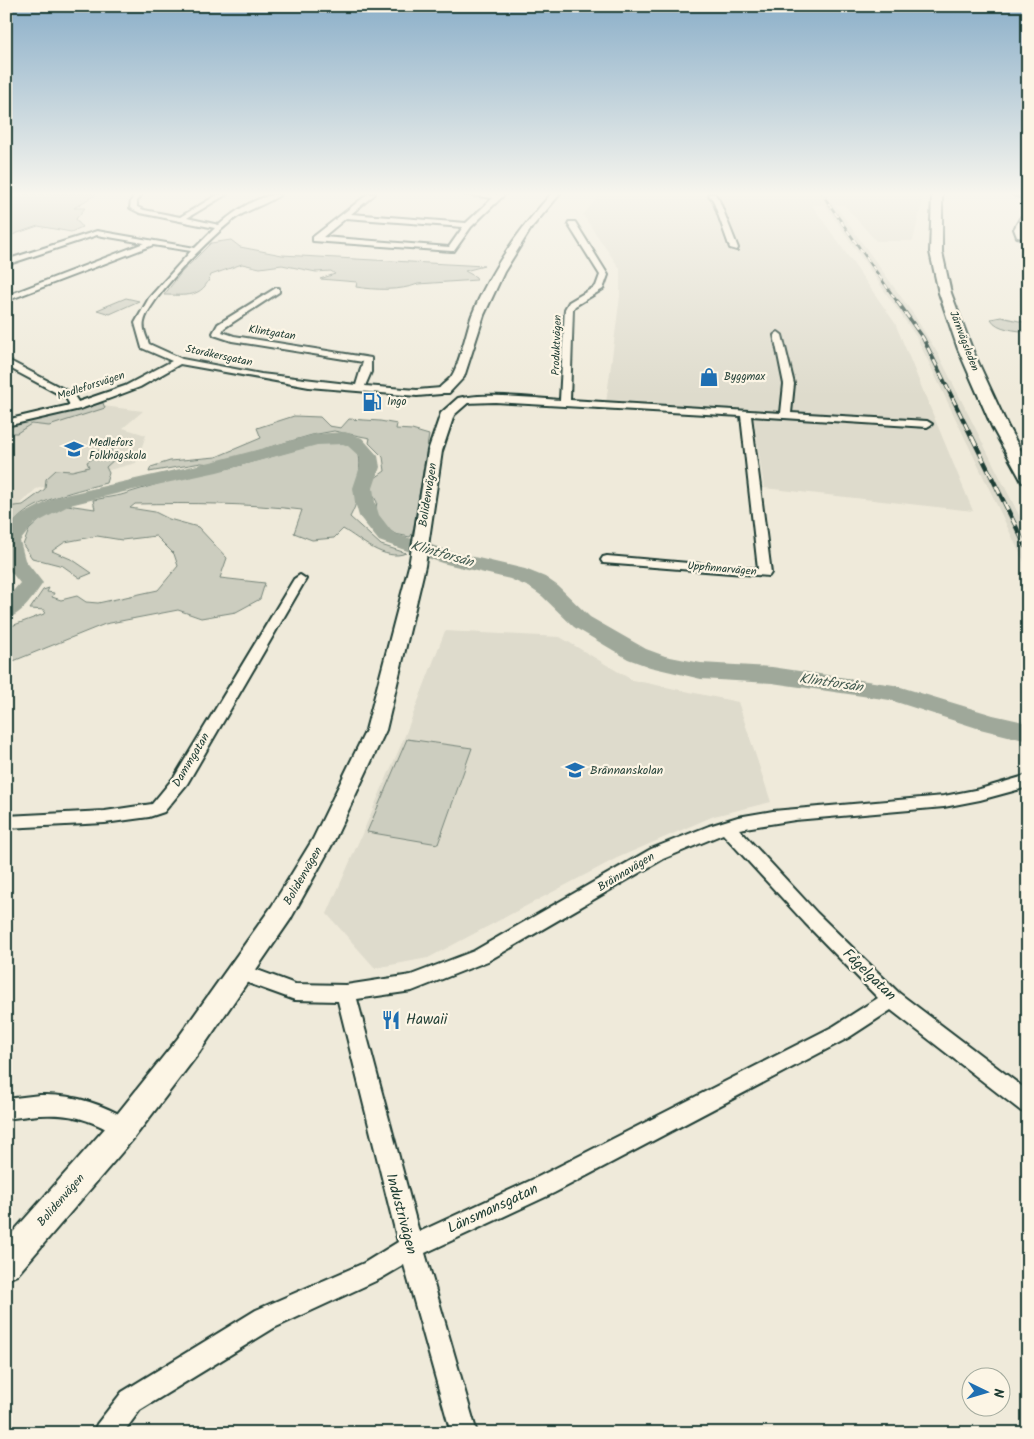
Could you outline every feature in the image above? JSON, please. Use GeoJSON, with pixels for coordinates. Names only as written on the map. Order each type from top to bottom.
{"type":"FeatureCollection","features":[{"type":"Feature","properties":{"kind":"main road","name":"Bolidenvägen"},"geometry":{"type":"LineString","coordinates":[[6,1264],[124,1128],[188,1046],[281,913],[323,841],[376,730],[417,566],[443,399],[458,377],[478,315],[506,261]]}},
{"type":"Feature","properties":{"kind":"main road","name":"Järnvägsleden"},"geometry":{"type":"LineString","coordinates":[[938,261],[945,292],[968,357],[1000,426],[1028,478]]}},
{"type":"Feature","properties":{"kind":"main road"},"geometry":{"type":"LineString","coordinates":[[458,377],[465,396]]}},
{"type":"Feature","properties":{"kind":"main road"},"geometry":{"type":"LineString","coordinates":[[443,399],[452,388],[465,396]]}},
{"type":"Feature","properties":{"kind":"main road"},"geometry":{"type":"LineString","coordinates":[[443,399],[465,396]]}},
{"type":"Feature","properties":{"kind":"street"},"geometry":{"type":"LineString","coordinates":[[6,299],[105,261]]}},
{"type":"Feature","properties":{"kind":"street","name":"Storåkersgatan"},"geometry":{"type":"LineString","coordinates":[[186,261],[156,295],[140,320],[139,326],[145,346],[180,361],[260,377],[417,393],[443,399]]}},
{"type":"Feature","properties":{"kind":"street","name":"Produktvägen"},"geometry":{"type":"LineString","coordinates":[[565,404],[569,309],[572,304],[600,287],[604,275],[595,261]]}},
{"type":"Feature","properties":{"kind":"street","name":"Klintgatan"},"geometry":{"type":"LineString","coordinates":[[276,290],[221,326],[217,333],[232,338],[368,360],[359,388]]}},
{"type":"Feature","properties":{"kind":"street"},"geometry":{"type":"LineString","coordinates":[[778,335],[791,399],[785,416]]}},
{"type":"Feature","properties":{"kind":"street","name":"Medleforsvägen"},"geometry":{"type":"LineString","coordinates":[[6,422],[76,407],[122,391],[180,361]]}},
{"type":"Feature","properties":{"kind":"street"},"geometry":{"type":"LineString","coordinates":[[6,362],[70,396],[76,407]]}},
{"type":"Feature","properties":{"kind":"street"},"geometry":{"type":"LineString","coordinates":[[465,396],[565,404],[927,424]]}},
{"type":"Feature","properties":{"kind":"street","name":"Uppfinnarvägen"},"geometry":{"type":"LineString","coordinates":[[607,560],[765,573],[746,413]]}},
{"type":"Feature","properties":{"kind":"street","name":"Dammgatan"},"geometry":{"type":"LineString","coordinates":[[6,822],[105,817],[158,808],[181,780],[300,579]]}},
{"type":"Feature","properties":{"kind":"street","name":"Brännavägen"},"geometry":{"type":"LineString","coordinates":[[241,972],[295,992],[346,993],[412,983],[481,956],[645,860],[673,846],[727,827],[750,821],[807,814],[934,803],[1028,781]]}},
{"type":"Feature","properties":{"kind":"street","name":"Fågelgatan"},"geometry":{"type":"LineString","coordinates":[[727,827],[811,918],[892,999],[1028,1104]]}},
{"type":"Feature","properties":{"kind":"street","name":"Industrivägen"},"geometry":{"type":"LineString","coordinates":[[346,993],[372,1104],[410,1248],[464,1433]]}},
{"type":"Feature","properties":{"kind":"street","name":"Länsmansgatan"},"geometry":{"type":"LineString","coordinates":[[106,1433],[131,1401],[265,1320],[372,1271],[410,1248],[546,1185],[738,1087],[841,1032],[892,999]]}},
{"type":"Feature","properties":{"kind":"street"},"geometry":{"type":"LineString","coordinates":[[6,1109],[48,1104],[74,1106],[107,1118],[124,1128]]}},
{"type":"Feature","properties":{"kind":"shaded area"},"geometry":{"type":"Polygon","coordinates":[[[193,261],[395,261],[484,266],[465,271],[476,277],[477,280],[379,289],[356,287],[357,282],[320,279],[335,274],[331,271],[316,272],[282,265],[260,268],[242,264],[211,275],[207,283],[198,292],[186,295],[164,295],[193,261]]]}},
{"type":"Feature","properties":{"kind":"shaded area"},"geometry":{"type":"Polygon","coordinates":[[[615,261],[851,261],[895,323],[973,511],[764,488],[752,409],[606,403],[620,296],[620,269],[615,261]]]}},
{"type":"Feature","properties":{"kind":"shaded area"},"geometry":{"type":"Polygon","coordinates":[[[864,261],[875,261],[914,315],[938,354],[1028,533],[1028,570],[917,338],[864,261]]]}},
{"type":"Feature","properties":{"kind":"shaded area"},"geometry":{"type":"Polygon","coordinates":[[[126,298],[139,301],[110,314],[97,310],[126,298]]]}},
{"type":"Feature","properties":{"kind":"shaded area"},"geometry":{"type":"Polygon","coordinates":[[[1001,317],[1028,323],[1028,332],[1002,327],[991,319],[1001,317]]]}},
{"type":"Feature","properties":{"kind":"shaded area"},"geometry":{"type":"Polygon","coordinates":[[[103,403],[105,408],[49,426],[31,424],[17,433],[6,433],[6,427],[103,403]]]}},
{"type":"Feature","properties":{"kind":"shaded area","name":"Medlefors Folkhögskola"},"geometry":{"type":"Polygon","coordinates":[[[103,406],[143,411],[123,428],[146,435],[136,463],[36,489],[6,518],[6,429],[103,406]]]}},
{"type":"Feature","properties":{"kind":"shaded area"},"geometry":{"type":"Polygon","coordinates":[[[294,416],[320,417],[329,426],[341,428],[349,419],[380,421],[397,424],[396,429],[412,430],[429,435],[413,532],[410,537],[395,534],[384,526],[383,521],[375,513],[377,502],[370,490],[372,480],[385,471],[383,457],[369,443],[370,438],[334,431],[312,435],[211,464],[201,463],[149,472],[151,467],[170,461],[216,457],[261,438],[257,428],[294,416]]]}},
{"type":"Feature","properties":{"kind":"shaded area"},"geometry":{"type":"Polygon","coordinates":[[[327,441],[347,443],[357,450],[359,456],[360,464],[356,501],[350,517],[381,545],[406,553],[398,555],[381,552],[343,529],[334,538],[312,540],[294,533],[302,510],[218,504],[135,504],[130,508],[155,512],[169,519],[198,527],[227,558],[220,578],[265,583],[260,599],[236,612],[201,618],[178,610],[105,624],[6,664],[6,628],[44,614],[45,610],[30,609],[43,590],[49,588],[47,592],[54,593],[52,597],[61,600],[77,596],[86,602],[98,603],[158,590],[178,566],[174,554],[156,536],[122,540],[97,536],[65,542],[52,551],[73,560],[92,573],[80,578],[63,566],[32,558],[23,545],[29,530],[44,516],[67,505],[95,509],[93,500],[121,495],[177,478],[230,468],[327,441]]]}},
{"type":"Feature","properties":{"kind":"shaded area"},"geometry":{"type":"Polygon","coordinates":[[[103,446],[110,446],[115,459],[106,467],[109,473],[106,483],[59,496],[36,506],[15,521],[6,539],[6,507],[23,505],[45,489],[46,479],[56,470],[72,471],[89,467],[87,462],[95,457],[96,453],[103,446]]]}},
{"type":"Feature","properties":{"kind":"shaded area","name":"Brännanskolan"},"geometry":{"type":"Polygon","coordinates":[[[445,631],[560,637],[632,680],[738,702],[771,802],[714,816],[617,858],[428,958],[375,968],[327,914],[404,738],[445,631]]]}},
{"type":"Feature","properties":{"kind":"shaded area"},"geometry":{"type":"Polygon","coordinates":[[[407,739],[472,748],[438,844],[367,832],[407,739]]]}},
{"type":"Feature","properties":{"kind":"waterway","name":"Klintforsån"},"geometry":{"type":"LineString","coordinates":[[6,612],[32,583],[14,561],[9,541],[15,531],[27,520],[63,501],[217,466],[316,440],[345,438],[355,442],[369,456],[370,467],[363,488],[365,502],[369,516],[386,537],[450,558],[517,574],[537,582],[550,591],[582,622],[637,654],[659,662],[701,671],[772,675],[894,693],[989,723],[1028,732]]}},
{"type":"Feature","properties":{"kind":"railway"},"geometry":{"type":"LineString","coordinates":[[869,261],[898,303]]}},
{"type":"Feature","properties":{"kind":"railway"},"geometry":{"type":"LineString","coordinates":[[897,301],[923,338],[972,438]]}},
{"type":"Feature","properties":{"kind":"railway"},"geometry":{"type":"LineString","coordinates":[[972,437],[1028,551]]}},
{"type":"Feature","properties":{"kind":"place","name":"Byggmax"},"geometry":{"type":"Point","coordinates":[709,377]}},
{"type":"Feature","properties":{"kind":"place","name":"Ingo"},"geometry":{"type":"Point","coordinates":[372,402]}},
{"type":"Feature","properties":{"kind":"place","name":"Medlefors Folkhögskola"},"geometry":{"type":"Point","coordinates":[74,449]}},
{"type":"Feature","properties":{"kind":"place","name":"Brännanskolan"},"geometry":{"type":"Point","coordinates":[575,770]}},
{"type":"Feature","properties":{"kind":"place","name":"Hawaii"},"geometry":{"type":"Point","coordinates":[391,1020]}}]}
